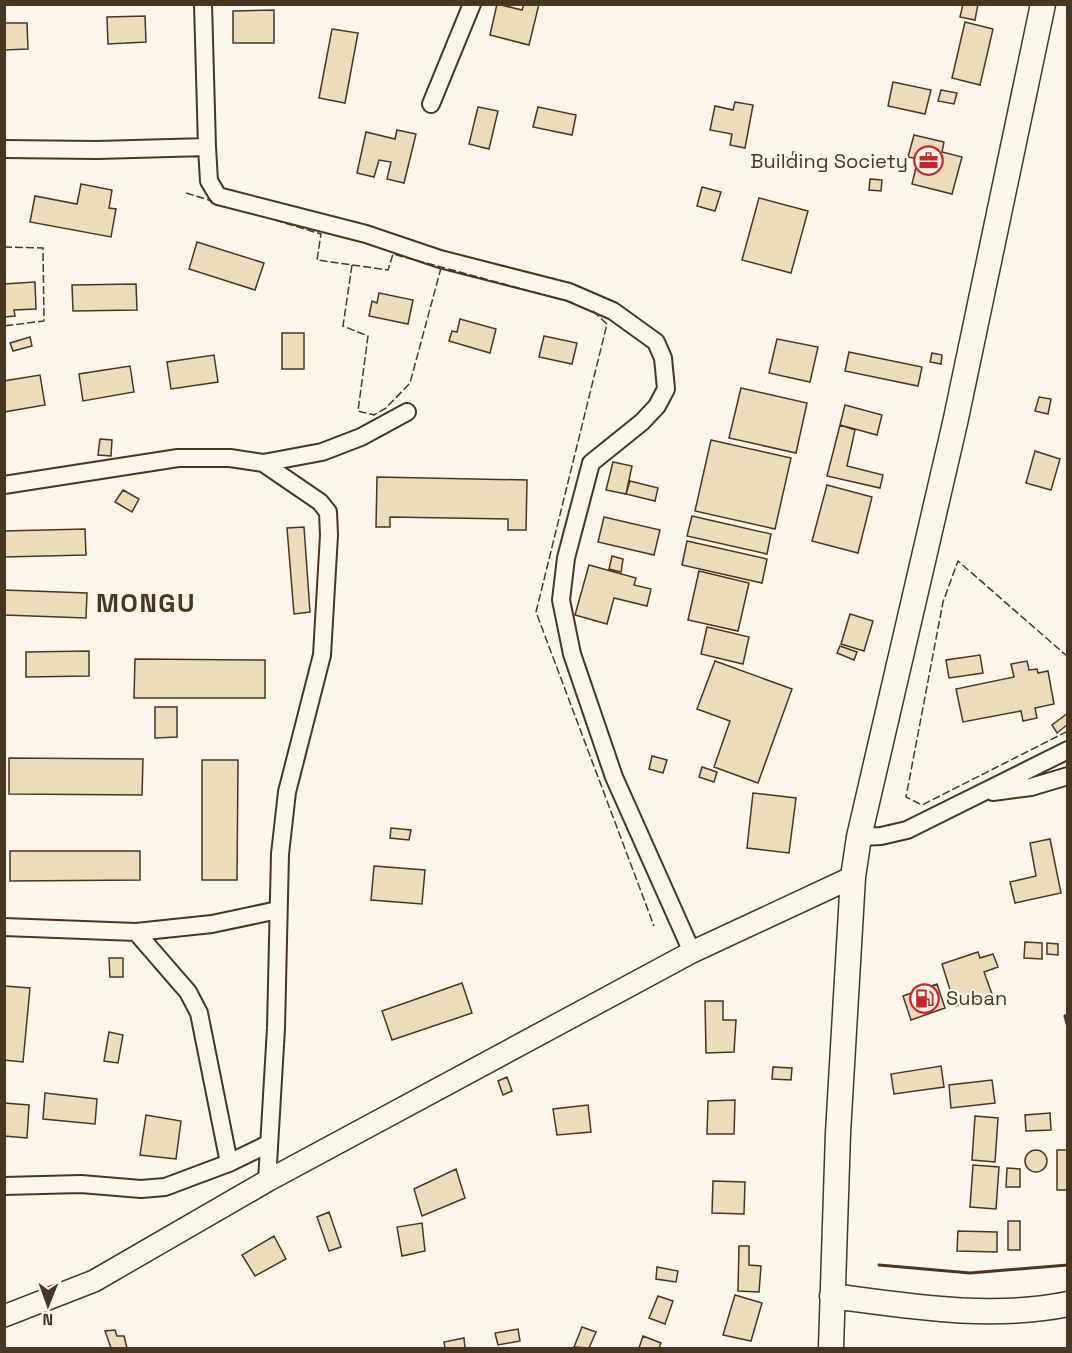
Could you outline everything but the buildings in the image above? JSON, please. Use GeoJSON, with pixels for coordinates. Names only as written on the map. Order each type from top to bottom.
{"type":"FeatureCollection","features":[{"type":"Feature","properties":{"kind":"main road"},"geometry":{"type":"LineString","coordinates":[[831,1348],[853,877],[859,837],[955,423],[1043,4]]}},
{"type":"Feature","properties":{"kind":"main road"},"geometry":{"type":"LineString","coordinates":[[832,1296],[956,1310],[1008,1310],[1068,1304]]}},
{"type":"Feature","properties":{"kind":"street"},"geometry":{"type":"LineString","coordinates":[[203,4],[207,147],[209,181],[213,193],[366,234],[440,259],[569,292],[613,311],[656,342],[663,358],[666,389],[657,406],[642,422],[591,463],[566,558],[561,600],[572,654],[614,777],[692,952]]}},
{"type":"Feature","properties":{"kind":"street"},"geometry":{"type":"LineString","coordinates":[[431,104],[472,4]]}},
{"type":"Feature","properties":{"kind":"street"},"geometry":{"type":"LineString","coordinates":[[4,149],[97,150],[207,147]]}},
{"type":"Feature","properties":{"kind":"street"},"geometry":{"type":"LineString","coordinates":[[4,485],[178,458],[230,458],[263,463],[322,452],[361,437],[407,412]]}},
{"type":"Feature","properties":{"kind":"street"},"geometry":{"type":"LineString","coordinates":[[263,463],[320,502],[328,512],[329,535],[322,655],[287,792],[280,854],[276,1028],[267,1181]]}},
{"type":"Feature","properties":{"kind":"street"},"geometry":{"type":"LineString","coordinates":[[859,837],[881,836],[907,830],[1068,750]]}},
{"type":"Feature","properties":{"kind":"street"},"geometry":{"type":"LineString","coordinates":[[983,793],[1008,792],[1068,776]]}},
{"type":"Feature","properties":{"kind":"street"},"geometry":{"type":"LineString","coordinates":[[4,1316],[94,1281],[267,1181],[692,952],[853,877]]}},
{"type":"Feature","properties":{"kind":"street"},"geometry":{"type":"LineString","coordinates":[[4,927],[135,932],[212,924],[278,910]]}},
{"type":"Feature","properties":{"kind":"street"},"geometry":{"type":"LineString","coordinates":[[135,932],[188,992],[199,1013],[229,1163]]}},
{"type":"Feature","properties":{"kind":"street"},"geometry":{"type":"LineString","coordinates":[[4,1186],[81,1184],[141,1189],[165,1187],[229,1163],[268,1144]]}},
{"type":"Feature","properties":{"kind":"fence"},"geometry":{"type":"LineString","coordinates":[[186,193],[212,201]]}},
{"type":"Feature","properties":{"kind":"fence"},"geometry":{"type":"LineString","coordinates":[[275,220],[321,234],[317,260],[388,270],[393,254],[574,303]]}},
{"type":"Feature","properties":{"kind":"fence"},"geometry":{"type":"LineString","coordinates":[[4,247],[43,248],[44,321],[4,326]]}},
{"type":"Feature","properties":{"kind":"fence"},"geometry":{"type":"LineString","coordinates":[[352,265],[343,326],[368,336],[358,411],[374,415],[386,408],[410,383],[441,268]]}},
{"type":"Feature","properties":{"kind":"fence"},"geometry":{"type":"LineString","coordinates":[[593,311],[607,324],[536,612],[654,926]]}},
{"type":"Feature","properties":{"kind":"fence"},"geometry":{"type":"LineString","coordinates":[[1068,657],[958,561],[943,602],[906,797],[922,805],[1068,731]]}},
{"type":"Feature","properties":{"kind":"wall"},"geometry":{"type":"LineString","coordinates":[[1068,1015],[1065,1016],[1068,1027]]}},
{"type":"Feature","properties":{"kind":"wall"},"geometry":{"type":"LineString","coordinates":[[879,1265],[970,1273],[1068,1265]]}},
{"type":"Feature","properties":{"kind":"place","name":"Building Society"},"geometry":{"type":"Point","coordinates":[929,161]}},
{"type":"Feature","properties":{"kind":"place","name":"Suban"},"geometry":{"type":"Point","coordinates":[925,998]}},
{"type":"Feature","properties":{"kind":"district","name":"MONGU"},"geometry":{"type":"Point","coordinates":[146,603]}}]}
